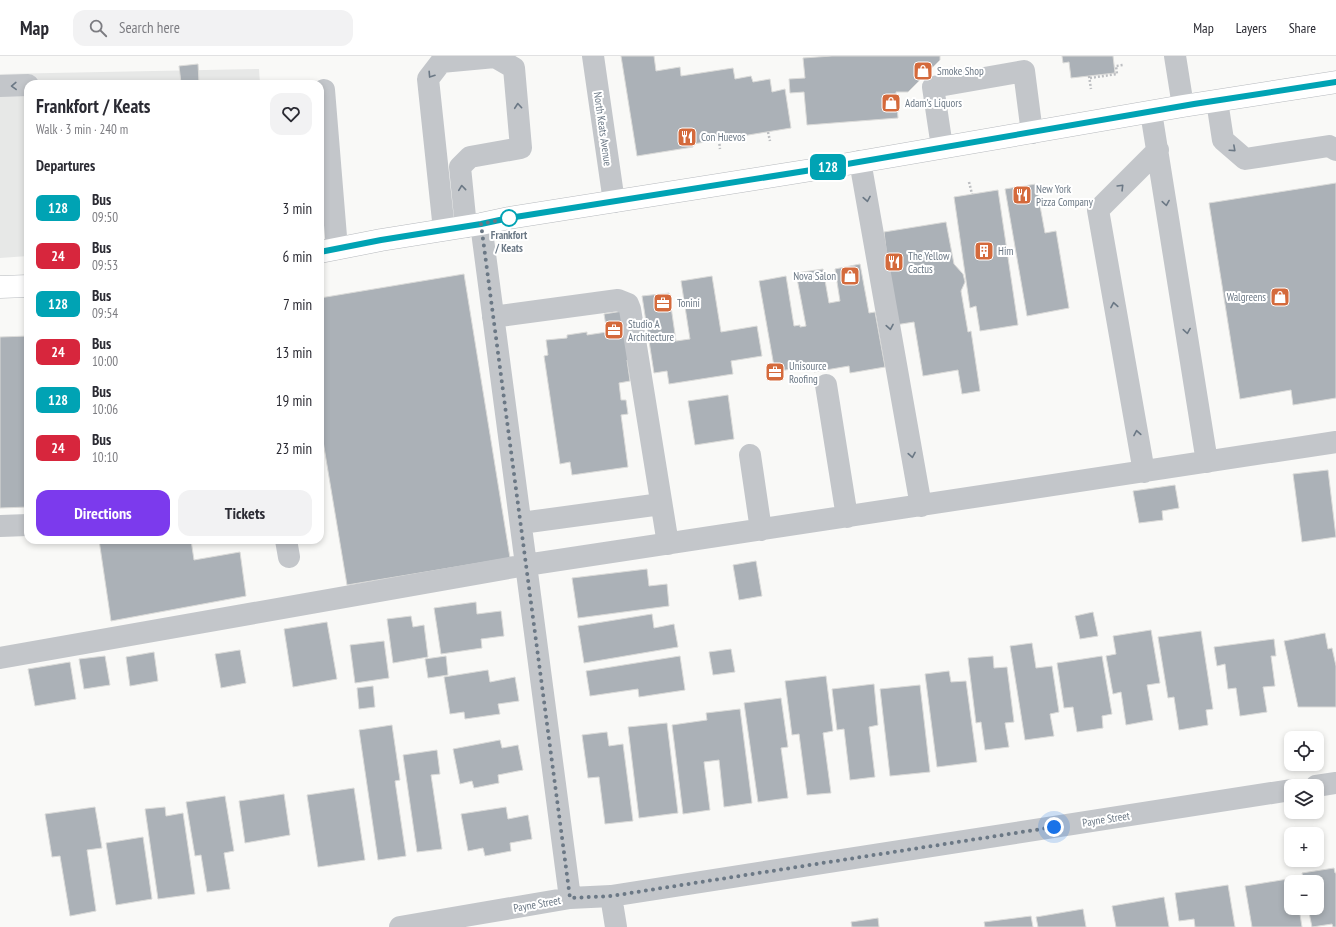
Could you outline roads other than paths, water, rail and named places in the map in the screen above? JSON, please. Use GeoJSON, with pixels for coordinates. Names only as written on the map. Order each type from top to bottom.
{"type":"FeatureCollection","features":[{"type":"Feature","properties":{"kind":"main road"},"geometry":{"type":"LineString","coordinates":[[328,251],[381,240],[509,218],[1032,133],[1217,100],[1336,82]]}},
{"type":"Feature","properties":{"kind":"main road"},"geometry":{"type":"LineString","coordinates":[[0,288],[24,286]]}},
{"type":"Feature","properties":{"kind":"street","name":"North Keats Avenue"},"geometry":{"type":"LineString","coordinates":[[593,56],[614,202]]}},
{"type":"Feature","properties":{"kind":"street"},"geometry":{"type":"LineString","coordinates":[[1175,56],[1183,106]]}},
{"type":"Feature","properties":{"kind":"street"},"geometry":{"type":"LineString","coordinates":[[435,150],[470,157],[521,148],[514,68],[495,57],[441,62],[428,79],[435,150],[444,230]]}},
{"type":"Feature","properties":{"kind":"street"},"geometry":{"type":"LineString","coordinates":[[942,147],[933,87],[1024,71],[1032,133]]}},
{"type":"Feature","properties":{"kind":"street"},"geometry":{"type":"LineString","coordinates":[[0,86],[24,85]]}},
{"type":"Feature","properties":{"kind":"street"},"geometry":{"type":"LineString","coordinates":[[324,90],[328,251]]}},
{"type":"Feature","properties":{"kind":"street"},"geometry":{"type":"LineString","coordinates":[[1217,100],[1223,140],[1245,159],[1329,146],[1336,150]]}},
{"type":"Feature","properties":{"kind":"street"},"geometry":{"type":"LineString","coordinates":[[1151,112],[1207,462]]}},
{"type":"Feature","properties":{"kind":"street"},"geometry":{"type":"LineString","coordinates":[[1144,472],[1098,210],[1158,150]]}},
{"type":"Feature","properties":{"kind":"street"},"geometry":{"type":"LineString","coordinates":[[470,157],[460,167],[474,225],[493,317],[570,898]]}},
{"type":"Feature","properties":{"kind":"street"},"geometry":{"type":"LineString","coordinates":[[860,161],[921,506]]}},
{"type":"Feature","properties":{"kind":"street"},"geometry":{"type":"LineString","coordinates":[[493,317],[618,300],[628,304],[668,544]]}},
{"type":"Feature","properties":{"kind":"street"},"geometry":{"type":"LineString","coordinates":[[826,385],[847,517]]}},
{"type":"Feature","properties":{"kind":"street"},"geometry":{"type":"LineString","coordinates":[[0,658],[526,565],[1336,442]]}},
{"type":"Feature","properties":{"kind":"street"},"geometry":{"type":"LineString","coordinates":[[750,455],[762,530]]}},
{"type":"Feature","properties":{"kind":"street"},"geometry":{"type":"LineString","coordinates":[[521,524],[661,504]]}},
{"type":"Feature","properties":{"kind":"street"},"geometry":{"type":"LineString","coordinates":[[0,526],[24,525]]}},
{"type":"Feature","properties":{"kind":"street"},"geometry":{"type":"LineString","coordinates":[[1324,785],[1336,783]]}},
{"type":"Feature","properties":{"kind":"street","name":"Payne Street"},"geometry":{"type":"LineString","coordinates":[[400,927],[570,898],[611,896],[1284,791]]}},
{"type":"Feature","properties":{"kind":"street"},"geometry":{"type":"LineString","coordinates":[[611,896],[616,927]]}},
{"type":"Feature","properties":{"kind":"place","name":"Smoke Shop"},"geometry":{"type":"Point","coordinates":[923,71]}},
{"type":"Feature","properties":{"kind":"place","name":"Adam's Liquors"},"geometry":{"type":"Point","coordinates":[891,103]}},
{"type":"Feature","properties":{"kind":"place","name":"Con Huevos"},"geometry":{"type":"Point","coordinates":[687,137]}},
{"type":"Feature","properties":{"kind":"place","name":"New York Pizza Company"},"geometry":{"type":"Point","coordinates":[1022,195]}},
{"type":"Feature","properties":{"kind":"place","name":"Frankfort / Keats"},"geometry":{"type":"Point","coordinates":[509,218]}},
{"type":"Feature","properties":{"kind":"place","name":"Him"},"geometry":{"type":"Point","coordinates":[984,251]}},
{"type":"Feature","properties":{"kind":"place","name":"The Yellow Cactus"},"geometry":{"type":"Point","coordinates":[894,262]}},
{"type":"Feature","properties":{"kind":"place","name":"Nova Salon"},"geometry":{"type":"Point","coordinates":[850,276]}},
{"type":"Feature","properties":{"kind":"place","name":"Walgreens"},"geometry":{"type":"Point","coordinates":[1280,297]}},
{"type":"Feature","properties":{"kind":"place","name":"Tonini"},"geometry":{"type":"Point","coordinates":[663,303]}},
{"type":"Feature","properties":{"kind":"place","name":"Studio A Architecture"},"geometry":{"type":"Point","coordinates":[614,330]}},
{"type":"Feature","properties":{"kind":"place","name":"Unisource Roofing"},"geometry":{"type":"Point","coordinates":[775,372]}}]}
